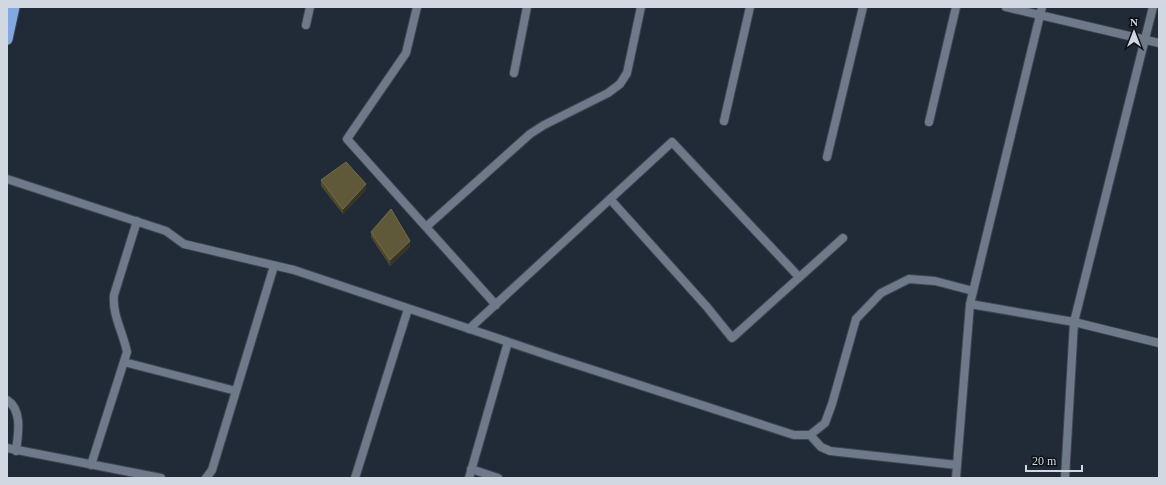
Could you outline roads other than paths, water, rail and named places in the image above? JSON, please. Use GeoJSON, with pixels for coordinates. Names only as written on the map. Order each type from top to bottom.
{"type":"FeatureCollection","features":[{"type":"Feature","properties":{"kind":"highway"},"geometry":{"type":"LineString","coordinates":[[7,39],[14,7]]}},
{"type":"Feature","properties":{"kind":"street"},"geometry":{"type":"LineString","coordinates":[[306,25],[310,7]]}},
{"type":"Feature","properties":{"kind":"street"},"geometry":{"type":"LineString","coordinates":[[417,7],[406,53],[347,139],[496,305]]}},
{"type":"Feature","properties":{"kind":"street"},"geometry":{"type":"LineString","coordinates":[[514,73],[527,7]]}},
{"type":"Feature","properties":{"kind":"street"},"geometry":{"type":"LineString","coordinates":[[426,227],[530,134],[544,125],[608,93],[620,84],[627,73],[641,7]]}},
{"type":"Feature","properties":{"kind":"street"},"geometry":{"type":"LineString","coordinates":[[724,121],[750,7]]}},
{"type":"Feature","properties":{"kind":"street"},"geometry":{"type":"LineString","coordinates":[[827,157],[863,7]]}},
{"type":"Feature","properties":{"kind":"street"},"geometry":{"type":"LineString","coordinates":[[929,122],[956,7]]}},
{"type":"Feature","properties":{"kind":"street"},"geometry":{"type":"LineString","coordinates":[[1006,7],[1041,11],[1159,43]]}},
{"type":"Feature","properties":{"kind":"street"},"geometry":{"type":"LineString","coordinates":[[1065,478],[1074,322],[1153,7]]}},
{"type":"Feature","properties":{"kind":"street"},"geometry":{"type":"LineString","coordinates":[[956,478],[970,304],[1041,11]]}},
{"type":"Feature","properties":{"kind":"street"},"geometry":{"type":"LineString","coordinates":[[469,329],[672,142],[799,277]]}},
{"type":"Feature","properties":{"kind":"street"},"geometry":{"type":"LineString","coordinates":[[7,179],[166,231],[184,244],[294,270],[508,342],[794,435],[810,435],[825,423],[832,404],[856,319],[881,293],[908,279],[935,281],[973,291]]}},
{"type":"Feature","properties":{"kind":"street"},"geometry":{"type":"LineString","coordinates":[[610,199],[707,307],[732,338],[843,238]]}},
{"type":"Feature","properties":{"kind":"street"},"geometry":{"type":"LineString","coordinates":[[91,465],[127,352],[124,337],[113,305],[114,295],[137,221]]}},
{"type":"Feature","properties":{"kind":"street"},"geometry":{"type":"LineString","coordinates":[[206,478],[212,470],[274,266]]}},
{"type":"Feature","properties":{"kind":"street"},"geometry":{"type":"LineString","coordinates":[[970,304],[1074,322],[1159,343]]}},
{"type":"Feature","properties":{"kind":"street"},"geometry":{"type":"LineString","coordinates":[[356,478],[408,309]]}},
{"type":"Feature","properties":{"kind":"street"},"geometry":{"type":"LineString","coordinates":[[469,478],[508,342]]}},
{"type":"Feature","properties":{"kind":"street"},"geometry":{"type":"LineString","coordinates":[[124,362],[236,391]]}},
{"type":"Feature","properties":{"kind":"street"},"geometry":{"type":"LineString","coordinates":[[7,400],[10,401],[15,410],[19,425],[16,451]]}},
{"type":"Feature","properties":{"kind":"street"},"geometry":{"type":"LineString","coordinates":[[810,435],[821,447],[830,451],[957,465]]}},
{"type":"Feature","properties":{"kind":"street"},"geometry":{"type":"LineString","coordinates":[[7,448],[91,465],[130,475],[161,478]]}},
{"type":"Feature","properties":{"kind":"street"},"geometry":{"type":"LineString","coordinates":[[471,469],[498,478]]}}]}
